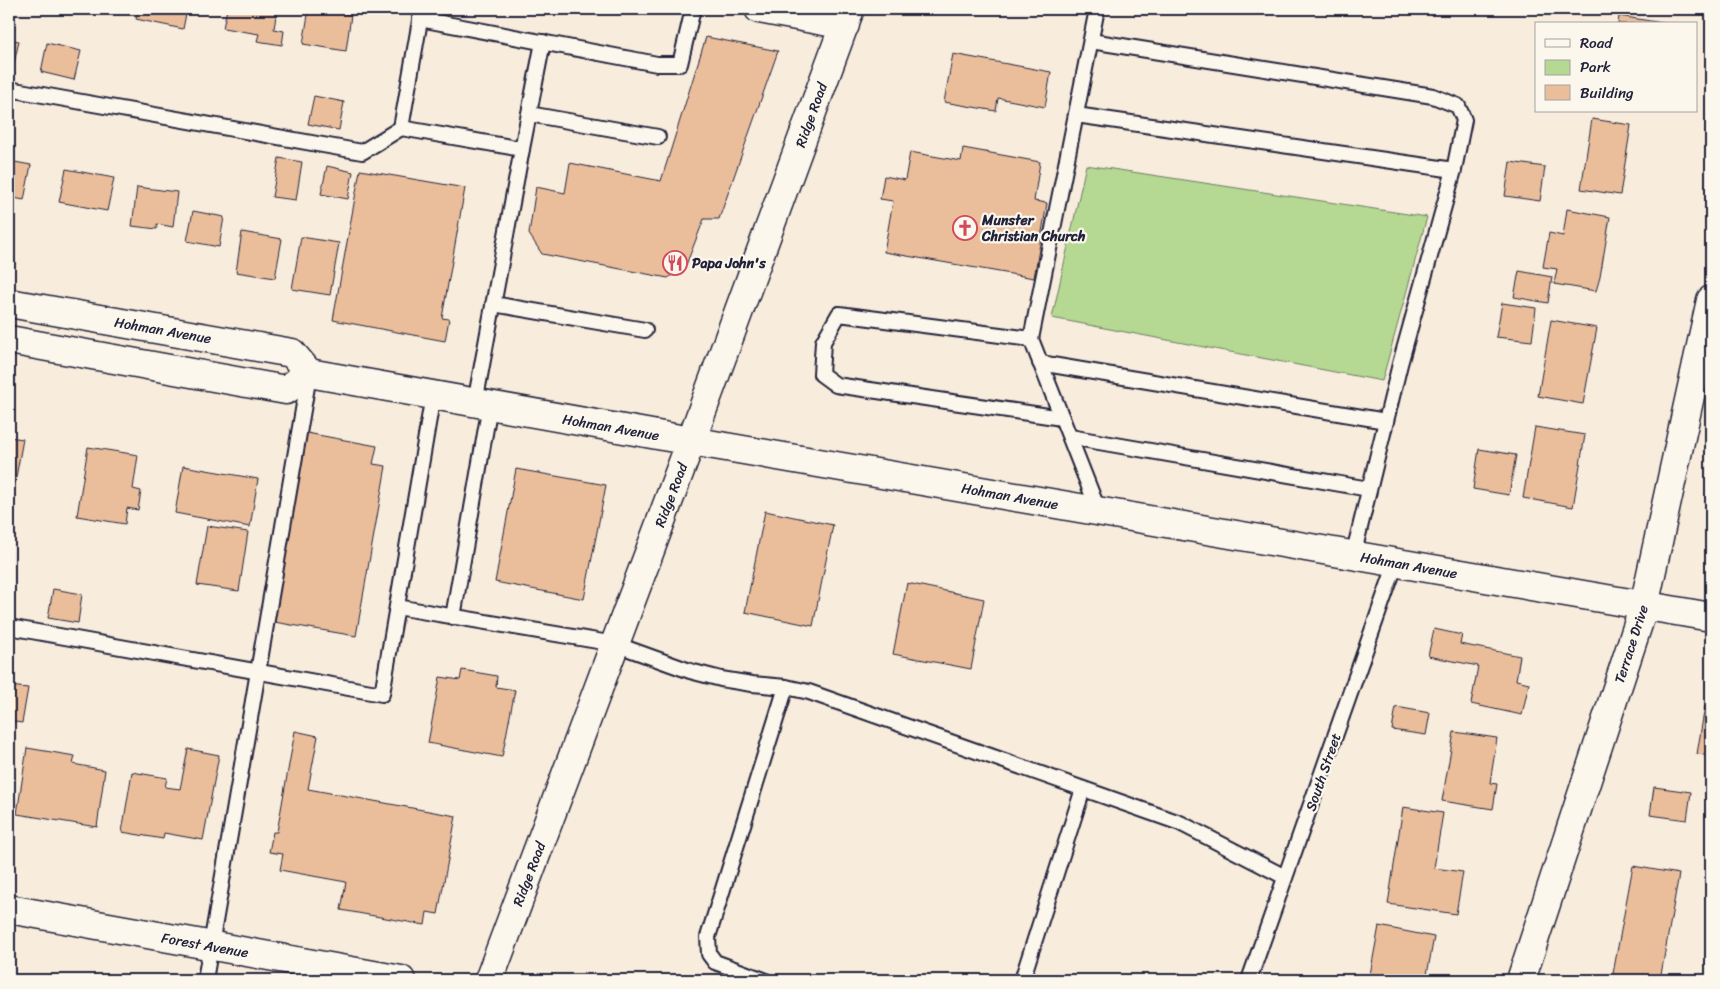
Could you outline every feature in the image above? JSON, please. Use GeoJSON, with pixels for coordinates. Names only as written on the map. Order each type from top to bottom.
{"type":"FeatureCollection","features":[{"type":"Feature","properties":{"kind":"street"},"geometry":{"type":"LineString","coordinates":[[759,9],[847,17]]}},
{"type":"Feature","properties":{"kind":"street","name":"Ridge Road"},"geometry":{"type":"LineString","coordinates":[[489,980],[691,441],[847,17]]}},
{"type":"Feature","properties":{"kind":"street","name":"Terrace Drive"},"geometry":{"type":"LineString","coordinates":[[1521,980],[1644,606],[1711,300]]}},
{"type":"Feature","properties":{"kind":"street","name":"Hohman Avenue"},"geometry":{"type":"LineString","coordinates":[[9,303],[292,353],[309,373],[1711,618]]}},
{"type":"Feature","properties":{"kind":"street"},"geometry":{"type":"LineString","coordinates":[[9,340],[286,390],[309,373]]}},
{"type":"Feature","properties":{"kind":"street","name":"Forest Avenue"},"geometry":{"type":"LineString","coordinates":[[9,909],[400,980]]}},
{"type":"Feature","properties":{"kind":"lane"},"geometry":{"type":"LineString","coordinates":[[401,128],[421,14],[543,42],[657,64],[680,64],[693,9]]}},
{"type":"Feature","properties":{"kind":"lane"},"geometry":{"type":"LineString","coordinates":[[1097,9],[1031,339],[1099,512]]}},
{"type":"Feature","properties":{"kind":"lane"},"geometry":{"type":"LineString","coordinates":[[1091,41],[1433,96],[1458,106],[1464,120],[1454,170],[1386,421],[1353,556]]}},
{"type":"Feature","properties":{"kind":"lane"},"geometry":{"type":"LineString","coordinates":[[453,618],[483,404],[493,304],[543,42]]}},
{"type":"Feature","properties":{"kind":"lane"},"geometry":{"type":"LineString","coordinates":[[9,89],[362,152],[401,128],[522,149]]}},
{"type":"Feature","properties":{"kind":"lane"},"geometry":{"type":"LineString","coordinates":[[529,114],[658,137]]}},
{"type":"Feature","properties":{"kind":"lane"},"geometry":{"type":"LineString","coordinates":[[1076,115],[1454,170]]}},
{"type":"Feature","properties":{"kind":"lane"},"geometry":{"type":"LineString","coordinates":[[493,304],[645,330]]}},
{"type":"Feature","properties":{"kind":"lane"},"geometry":{"type":"LineString","coordinates":[[1031,339],[839,314],[823,342],[821,374],[836,385],[1062,418]]}},
{"type":"Feature","properties":{"kind":"lane"},"geometry":{"type":"LineString","coordinates":[[1040,363],[1386,421]]}},
{"type":"Feature","properties":{"kind":"lane"},"geometry":{"type":"LineString","coordinates":[[205,980],[309,373]]}},
{"type":"Feature","properties":{"kind":"lane"},"geometry":{"type":"LineString","coordinates":[[9,627],[382,694],[433,395]]}},
{"type":"Feature","properties":{"kind":"lane"},"geometry":{"type":"LineString","coordinates":[[1070,437],[1369,489]]}},
{"type":"Feature","properties":{"kind":"lane","name":"South Street"},"geometry":{"type":"LineString","coordinates":[[1249,980],[1396,563]]}},
{"type":"Feature","properties":{"kind":"lane"},"geometry":{"type":"LineString","coordinates":[[397,607],[615,644],[690,671],[721,679],[786,687],[808,692],[1180,823],[1286,877]]}},
{"type":"Feature","properties":{"kind":"lane"},"geometry":{"type":"LineString","coordinates":[[764,980],[715,962],[709,954],[708,937],[786,687]]}},
{"type":"Feature","properties":{"kind":"lane"},"geometry":{"type":"LineString","coordinates":[[1022,980],[1083,789]]}},
{"type":"Feature","properties":{"kind":"green space"},"geometry":{"type":"Polygon","coordinates":[[[1086,165],[1427,217],[1382,381],[1052,318],[1086,165]]]}},
{"type":"Feature","properties":{"kind":"building"},"geometry":{"type":"Polygon","coordinates":[[[138,9],[187,9],[183,29],[136,19],[138,9]]]}},
{"type":"Feature","properties":{"kind":"building"},"geometry":{"type":"Polygon","coordinates":[[[227,9],[277,9],[274,29],[284,31],[282,45],[257,41],[259,34],[223,28],[227,9]]]}},
{"type":"Feature","properties":{"kind":"building"},"geometry":{"type":"Polygon","coordinates":[[[309,9],[351,15],[346,51],[303,44],[309,9]]]}},
{"type":"Feature","properties":{"kind":"building"},"geometry":{"type":"Polygon","coordinates":[[[1619,16],[1656,22],[1618,22],[1619,16]]]}},
{"type":"Feature","properties":{"kind":"building"},"geometry":{"type":"Polygon","coordinates":[[[706,37],[778,51],[719,219],[704,219],[686,265],[668,278],[542,254],[529,234],[536,187],[565,193],[570,163],[661,181],[706,37]]]}},
{"type":"Feature","properties":{"kind":"building"},"geometry":{"type":"Polygon","coordinates":[[[9,39],[19,41],[12,72],[9,71],[9,39]]]}},
{"type":"Feature","properties":{"kind":"building"},"geometry":{"type":"Polygon","coordinates":[[[47,43],[81,51],[74,80],[41,72],[47,43]]]}},
{"type":"Feature","properties":{"kind":"building"},"geometry":{"type":"Polygon","coordinates":[[[953,54],[1051,72],[1045,107],[998,98],[996,111],[944,102],[953,54]]]}},
{"type":"Feature","properties":{"kind":"building"},"geometry":{"type":"Polygon","coordinates":[[[314,96],[344,102],[339,130],[308,124],[314,96]]]}},
{"type":"Feature","properties":{"kind":"building"},"geometry":{"type":"Polygon","coordinates":[[[1592,119],[1631,125],[1620,195],[1581,189],[1592,119]]]}},
{"type":"Feature","properties":{"kind":"building","name":"Munster Christian Church"},"geometry":{"type":"Polygon","coordinates":[[[963,148],[1040,162],[1034,201],[1047,203],[1034,278],[884,252],[893,201],[880,199],[884,176],[905,180],[910,152],[961,161],[963,148]]]}},
{"type":"Feature","properties":{"kind":"building"},"geometry":{"type":"Polygon","coordinates":[[[279,158],[302,162],[296,200],[272,197],[279,158]]]}},
{"type":"Feature","properties":{"kind":"building"},"geometry":{"type":"Polygon","coordinates":[[[9,161],[31,165],[24,200],[9,197],[9,161]]]}},
{"type":"Feature","properties":{"kind":"building"},"geometry":{"type":"Polygon","coordinates":[[[1510,162],[1545,167],[1540,201],[1505,196],[1510,162]]]}},
{"type":"Feature","properties":{"kind":"building"},"geometry":{"type":"Polygon","coordinates":[[[327,166],[353,172],[348,199],[321,194],[327,166]]]}},
{"type":"Feature","properties":{"kind":"building"},"geometry":{"type":"Polygon","coordinates":[[[66,169],[114,178],[107,211],[59,202],[66,169]]]}},
{"type":"Feature","properties":{"kind":"building"},"geometry":{"type":"Polygon","coordinates":[[[360,170],[465,188],[442,318],[449,319],[445,341],[333,320],[360,170]]]}},
{"type":"Feature","properties":{"kind":"building"},"geometry":{"type":"Polygon","coordinates":[[[137,187],[177,192],[173,227],[157,224],[157,229],[132,226],[137,187]]]}},
{"type":"Feature","properties":{"kind":"building"},"geometry":{"type":"Polygon","coordinates":[[[1567,209],[1610,217],[1596,291],[1554,284],[1557,269],[1543,267],[1549,233],[1563,236],[1567,209]]]}},
{"type":"Feature","properties":{"kind":"building"},"geometry":{"type":"Polygon","coordinates":[[[193,211],[224,217],[219,247],[187,241],[193,211]]]}},
{"type":"Feature","properties":{"kind":"building"},"geometry":{"type":"Polygon","coordinates":[[[242,232],[282,239],[275,278],[236,272],[242,232]]]}},
{"type":"Feature","properties":{"kind":"building"},"geometry":{"type":"Polygon","coordinates":[[[301,237],[339,243],[330,295],[292,289],[301,237]]]}},
{"type":"Feature","properties":{"kind":"building"},"geometry":{"type":"Polygon","coordinates":[[[1519,271],[1552,277],[1548,303],[1514,297],[1519,271]]]}},
{"type":"Feature","properties":{"kind":"building"},"geometry":{"type":"Polygon","coordinates":[[[1502,303],[1536,308],[1532,341],[1496,337],[1502,303]]]}},
{"type":"Feature","properties":{"kind":"building"},"geometry":{"type":"Polygon","coordinates":[[[1551,320],[1597,328],[1583,404],[1538,396],[1551,320]]]}},
{"type":"Feature","properties":{"kind":"building"},"geometry":{"type":"Polygon","coordinates":[[[1535,427],[1585,435],[1573,507],[1523,498],[1535,427]]]}},
{"type":"Feature","properties":{"kind":"building"},"geometry":{"type":"Polygon","coordinates":[[[307,433],[377,446],[373,464],[386,466],[356,636],[274,622],[307,433]]]}},
{"type":"Feature","properties":{"kind":"building"},"geometry":{"type":"Polygon","coordinates":[[[9,437],[23,439],[15,483],[9,481],[9,437]]]}},
{"type":"Feature","properties":{"kind":"building"},"geometry":{"type":"Polygon","coordinates":[[[88,447],[138,455],[133,489],[141,491],[138,510],[127,508],[125,524],[77,516],[88,447]]]}},
{"type":"Feature","properties":{"kind":"building"},"geometry":{"type":"Polygon","coordinates":[[[1479,449],[1516,455],[1509,495],[1473,489],[1479,449]]]}},
{"type":"Feature","properties":{"kind":"building"},"geometry":{"type":"Polygon","coordinates":[[[183,466],[258,479],[250,527],[175,513],[183,466]]]}},
{"type":"Feature","properties":{"kind":"building"},"geometry":{"type":"Polygon","coordinates":[[[516,469],[606,485],[584,599],[495,582],[516,469]]]}},
{"type":"Feature","properties":{"kind":"building"},"geometry":{"type":"Polygon","coordinates":[[[765,511],[833,525],[813,626],[745,612],[765,511]]]}},
{"type":"Feature","properties":{"kind":"building"},"geometry":{"type":"Polygon","coordinates":[[[207,526],[248,532],[239,591],[197,585],[207,526]]]}},
{"type":"Feature","properties":{"kind":"building"},"geometry":{"type":"Polygon","coordinates":[[[907,583],[984,599],[971,669],[893,654],[907,583]]]}},
{"type":"Feature","properties":{"kind":"building"},"geometry":{"type":"Polygon","coordinates":[[[53,589],[82,594],[78,623],[48,618],[53,589]]]}},
{"type":"Feature","properties":{"kind":"building"},"geometry":{"type":"Polygon","coordinates":[[[1434,629],[1462,635],[1460,644],[1520,656],[1516,680],[1529,683],[1522,715],[1471,704],[1478,666],[1428,656],[1434,629]]]}},
{"type":"Feature","properties":{"kind":"building"},"geometry":{"type":"Polygon","coordinates":[[[462,670],[497,676],[496,687],[515,690],[502,757],[428,743],[440,677],[460,680],[462,670]]]}},
{"type":"Feature","properties":{"kind":"building"},"geometry":{"type":"Polygon","coordinates":[[[9,686],[28,688],[22,723],[9,721],[9,686]]]}},
{"type":"Feature","properties":{"kind":"building"},"geometry":{"type":"Polygon","coordinates":[[[1705,706],[1711,707],[1711,756],[1697,754],[1705,706]]]}},
{"type":"Feature","properties":{"kind":"building"},"geometry":{"type":"Polygon","coordinates":[[[1396,707],[1430,713],[1426,735],[1392,730],[1396,707]]]}},
{"type":"Feature","properties":{"kind":"building"},"geometry":{"type":"Polygon","coordinates":[[[295,731],[318,736],[308,789],[456,816],[438,914],[427,912],[425,925],[341,910],[346,882],[280,870],[283,854],[269,852],[273,832],[277,832],[295,731]]]}},
{"type":"Feature","properties":{"kind":"building"},"geometry":{"type":"Polygon","coordinates":[[[1454,732],[1497,738],[1490,783],[1497,784],[1493,809],[1442,801],[1454,732]]]}},
{"type":"Feature","properties":{"kind":"building"},"geometry":{"type":"Polygon","coordinates":[[[27,748],[75,756],[73,764],[105,770],[97,827],[17,814],[27,748]]]}},
{"type":"Feature","properties":{"kind":"building"},"geometry":{"type":"Polygon","coordinates":[[[188,749],[219,755],[203,840],[164,833],[163,839],[122,832],[132,772],[167,778],[165,787],[180,789],[188,749]]]}},
{"type":"Feature","properties":{"kind":"building"},"geometry":{"type":"Polygon","coordinates":[[[1654,787],[1691,792],[1687,820],[1650,815],[1654,787]]]}},
{"type":"Feature","properties":{"kind":"building"},"geometry":{"type":"Polygon","coordinates":[[[1403,807],[1443,813],[1434,868],[1463,872],[1456,914],[1388,904],[1403,807]]]}},
{"type":"Feature","properties":{"kind":"building"},"geometry":{"type":"Polygon","coordinates":[[[1633,866],[1679,874],[1660,980],[1612,979],[1633,866]]]}},
{"type":"Feature","properties":{"kind":"building"},"geometry":{"type":"Polygon","coordinates":[[[1379,926],[1434,937],[1426,980],[1369,980],[1379,926]]]}},
{"type":"Feature","properties":{"kind":"place","name":"Munster Christian Church"},"geometry":{"type":"Point","coordinates":[965,228]}},
{"type":"Feature","properties":{"kind":"place","name":"Papa John's"},"geometry":{"type":"Point","coordinates":[675,263]}}]}
